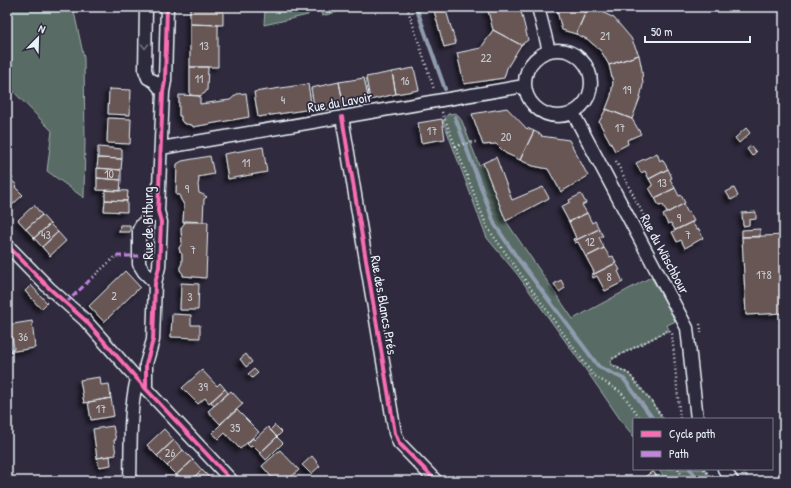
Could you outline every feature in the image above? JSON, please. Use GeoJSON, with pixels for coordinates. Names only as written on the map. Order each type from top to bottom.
{"type":"FeatureCollection","features":[{"type":"Feature","properties":{"kind":"street"},"geometry":{"type":"LineString","coordinates":[[146,7],[145,70],[148,78],[154,81],[163,92]]}},
{"type":"Feature","properties":{"kind":"street","name":"Rue de Bitburg"},"geometry":{"type":"LineString","coordinates":[[146,389],[146,364],[153,340],[155,284],[159,267],[161,222],[158,211],[163,92],[165,81],[167,7]]}},
{"type":"Feature","properties":{"kind":"street"},"geometry":{"type":"LineString","coordinates":[[538,7],[549,51]]}},
{"type":"Feature","properties":{"kind":"street"},"geometry":{"type":"LineString","coordinates":[[549,51],[569,51],[585,62],[590,71],[592,81],[591,91],[582,108],[574,113],[563,116],[552,116],[533,106],[527,97],[524,86],[526,74],[530,64],[539,55],[549,51]]}},
{"type":"Feature","properties":{"kind":"street","name":"Rue du Lavoir"},"geometry":{"type":"LineString","coordinates":[[161,148],[524,86]]}},
{"type":"Feature","properties":{"kind":"street","name":"Rue du Wäschbour"},"geometry":{"type":"LineString","coordinates":[[574,113],[687,328],[697,418]]}},
{"type":"Feature","properties":{"kind":"street","name":"Rue des Blancs Prés"},"geometry":{"type":"LineString","coordinates":[[342,117],[395,433],[399,443],[436,481]]}},
{"type":"Feature","properties":{"kind":"street","name":"Rue de Bitburg"},"geometry":{"type":"LineString","coordinates":[[155,284],[139,264],[139,229],[142,224],[158,211]]}},
{"type":"Feature","properties":{"kind":"street"},"geometry":{"type":"LineString","coordinates":[[7,245],[49,288],[85,320],[146,389],[232,481]]}},
{"type":"Feature","properties":{"kind":"street"},"geometry":{"type":"LineString","coordinates":[[130,481],[132,405],[137,379]]}},
{"type":"Feature","properties":{"kind":"street"},"geometry":{"type":"LineString","coordinates":[[725,470],[732,481]]}},
{"type":"Feature","properties":{"kind":"path"},"geometry":{"type":"LineString","coordinates":[[407,7],[438,101],[487,227],[593,375],[621,392],[640,418]]}},
{"type":"Feature","properties":{"kind":"path"},"geometry":{"type":"LineString","coordinates":[[455,146],[477,142]]}},
{"type":"Feature","properties":{"kind":"path"},"geometry":{"type":"LineString","coordinates":[[93,277],[116,256]]}},
{"type":"Feature","properties":{"kind":"path"},"geometry":{"type":"LineString","coordinates":[[661,418],[652,402],[629,374],[610,364],[612,359],[669,330],[672,334],[680,418]]}},
{"type":"Feature","properties":{"kind":"path"},"geometry":{"type":"LineString","coordinates":[[679,470],[686,481]]}},
{"type":"Feature","properties":{"kind":"path"},"geometry":{"type":"LineString","coordinates":[[705,470],[714,481]]}},
{"type":"Feature","properties":{"kind":"path"},"geometry":{"type":"LineString","coordinates":[[743,470],[751,481]]}},
{"type":"Feature","properties":{"kind":"green space"},"geometry":{"type":"Polygon","coordinates":[[[7,7],[73,7],[84,58],[84,198],[47,171],[52,131],[7,85],[7,7]]]}},
{"type":"Feature","properties":{"kind":"green space"},"geometry":{"type":"Polygon","coordinates":[[[265,7],[309,7],[308,15],[264,25],[265,7]]]}},
{"type":"Feature","properties":{"kind":"green space"},"geometry":{"type":"Polygon","coordinates":[[[320,7],[355,7],[322,16],[320,7]]]}},
{"type":"Feature","properties":{"kind":"green space"},"geometry":{"type":"Polygon","coordinates":[[[456,113],[462,121],[479,165],[483,163],[506,221],[573,319],[651,277],[676,321],[667,325],[669,330],[612,359],[610,363],[629,374],[652,402],[662,418],[633,418],[633,436],[517,274],[487,238],[443,121],[448,114],[456,113]]]}},
{"type":"Feature","properties":{"kind":"green space"},"geometry":{"type":"Polygon","coordinates":[[[659,470],[705,470],[714,481],[667,481],[659,470]]]}},
{"type":"Feature","properties":{"kind":"building"},"geometry":{"type":"Polygon","coordinates":[[[190,7],[223,7],[223,25],[190,24],[190,7]]]}},
{"type":"Feature","properties":{"kind":"building"},"geometry":{"type":"Polygon","coordinates":[[[433,7],[445,7],[456,44],[444,47],[433,7]]]}},
{"type":"Feature","properties":{"kind":"building"},"geometry":{"type":"Polygon","coordinates":[[[487,7],[520,7],[528,40],[521,45],[493,30],[487,7]]]}},
{"type":"Feature","properties":{"kind":"building"},"geometry":{"type":"Polygon","coordinates":[[[556,7],[588,7],[576,34],[562,30],[556,7]]]}},
{"type":"Feature","properties":{"kind":"building"},"geometry":{"type":"Polygon","coordinates":[[[588,7],[614,18],[631,38],[639,55],[609,65],[601,51],[587,39],[576,34],[588,7]]]}},
{"type":"Feature","properties":{"kind":"building"},"geometry":{"type":"Polygon","coordinates":[[[190,24],[218,25],[218,67],[190,67],[190,24]]]}},
{"type":"Feature","properties":{"kind":"building"},"geometry":{"type":"Polygon","coordinates":[[[493,30],[521,45],[507,68],[504,78],[464,84],[457,53],[481,48],[493,30]]]}},
{"type":"Feature","properties":{"kind":"building"},"geometry":{"type":"Polygon","coordinates":[[[639,55],[643,85],[632,119],[606,109],[611,96],[613,82],[609,65],[639,55]]]}},
{"type":"Feature","properties":{"kind":"building"},"geometry":{"type":"Polygon","coordinates":[[[190,67],[208,67],[207,90],[200,96],[190,95],[190,67]]]}},
{"type":"Feature","properties":{"kind":"building"},"geometry":{"type":"Polygon","coordinates":[[[414,68],[419,90],[396,94],[392,72],[414,68]]]}},
{"type":"Feature","properties":{"kind":"building"},"geometry":{"type":"Polygon","coordinates":[[[392,72],[396,94],[370,100],[366,77],[392,72]]]}},
{"type":"Feature","properties":{"kind":"building"},"geometry":{"type":"Polygon","coordinates":[[[364,78],[369,102],[344,107],[339,82],[364,78]]]}},
{"type":"Feature","properties":{"kind":"building"},"geometry":{"type":"Polygon","coordinates":[[[339,82],[344,107],[315,112],[311,88],[339,82]]]}},
{"type":"Feature","properties":{"kind":"building"},"geometry":{"type":"Polygon","coordinates":[[[308,84],[312,109],[258,117],[254,92],[308,84]]]}},
{"type":"Feature","properties":{"kind":"building"},"geometry":{"type":"Polygon","coordinates":[[[109,89],[131,90],[130,115],[108,114],[109,89]]]}},
{"type":"Feature","properties":{"kind":"building"},"geometry":{"type":"Polygon","coordinates":[[[246,93],[249,117],[193,127],[192,125],[183,123],[181,116],[179,116],[179,95],[200,96],[200,104],[230,100],[237,94],[246,93]]]}},
{"type":"Feature","properties":{"kind":"building"},"geometry":{"type":"Polygon","coordinates":[[[507,108],[527,129],[534,131],[520,160],[505,153],[496,144],[483,145],[472,114],[507,108]]]}},
{"type":"Feature","properties":{"kind":"building"},"geometry":{"type":"Polygon","coordinates":[[[606,109],[632,119],[641,134],[627,140],[628,144],[615,151],[599,122],[606,109]]]}},
{"type":"Feature","properties":{"kind":"building"},"geometry":{"type":"Polygon","coordinates":[[[108,118],[131,119],[130,144],[107,143],[108,118]]]}},
{"type":"Feature","properties":{"kind":"building"},"geometry":{"type":"Polygon","coordinates":[[[442,119],[445,139],[421,143],[418,123],[442,119]]]}},
{"type":"Feature","properties":{"kind":"building"},"geometry":{"type":"Polygon","coordinates":[[[746,128],[750,133],[739,143],[735,138],[746,128]]]}},
{"type":"Feature","properties":{"kind":"building"},"geometry":{"type":"Polygon","coordinates":[[[534,131],[542,135],[541,136],[569,140],[588,176],[561,192],[548,169],[533,166],[520,160],[534,131]]]}},
{"type":"Feature","properties":{"kind":"building"},"geometry":{"type":"Polygon","coordinates":[[[751,146],[756,152],[752,156],[747,149],[751,146]]]}},
{"type":"Feature","properties":{"kind":"building"},"geometry":{"type":"Polygon","coordinates":[[[98,147],[122,149],[122,159],[98,158],[98,147]]]}},
{"type":"Feature","properties":{"kind":"building"},"geometry":{"type":"Polygon","coordinates":[[[263,147],[267,172],[228,179],[224,154],[263,147]]]}},
{"type":"Feature","properties":{"kind":"building"},"geometry":{"type":"Polygon","coordinates":[[[657,153],[660,161],[662,159],[668,169],[649,179],[645,171],[641,173],[636,163],[657,153]]]}},
{"type":"Feature","properties":{"kind":"building"},"geometry":{"type":"Polygon","coordinates":[[[210,156],[214,174],[198,177],[199,193],[207,197],[204,199],[203,222],[183,222],[184,205],[180,195],[176,195],[177,164],[182,161],[210,156]]]}},
{"type":"Feature","properties":{"kind":"building"},"geometry":{"type":"Polygon","coordinates":[[[496,157],[512,200],[543,187],[549,198],[506,221],[483,163],[496,157]]]}},
{"type":"Feature","properties":{"kind":"building"},"geometry":{"type":"Polygon","coordinates":[[[98,158],[122,159],[121,170],[97,168],[98,158]]]}},
{"type":"Feature","properties":{"kind":"building"},"geometry":{"type":"Polygon","coordinates":[[[97,168],[121,170],[121,180],[97,178],[97,168]]]}},
{"type":"Feature","properties":{"kind":"building"},"geometry":{"type":"Polygon","coordinates":[[[668,169],[672,178],[670,179],[675,188],[655,198],[649,188],[653,186],[649,179],[668,169]]]}},
{"type":"Feature","properties":{"kind":"building"},"geometry":{"type":"Polygon","coordinates":[[[7,172],[13,178],[11,180],[17,185],[15,187],[23,195],[10,207],[7,204],[7,172]]]}},
{"type":"Feature","properties":{"kind":"building"},"geometry":{"type":"Polygon","coordinates":[[[97,178],[121,180],[120,191],[97,190],[97,178]]]}},
{"type":"Feature","properties":{"kind":"building"},"geometry":{"type":"Polygon","coordinates":[[[675,188],[685,203],[667,213],[663,205],[659,206],[655,198],[675,188]]]}},
{"type":"Feature","properties":{"kind":"building"},"geometry":{"type":"Polygon","coordinates":[[[734,188],[738,196],[731,200],[726,192],[734,188]]]}},
{"type":"Feature","properties":{"kind":"building"},"geometry":{"type":"Polygon","coordinates":[[[105,190],[128,191],[127,201],[105,200],[105,190]]]}},
{"type":"Feature","properties":{"kind":"building"},"geometry":{"type":"Polygon","coordinates":[[[581,194],[586,203],[582,205],[587,213],[569,222],[561,207],[570,202],[569,200],[581,194]]]}},
{"type":"Feature","properties":{"kind":"building"},"geometry":{"type":"Polygon","coordinates":[[[105,200],[127,201],[127,212],[104,211],[105,200]]]}},
{"type":"Feature","properties":{"kind":"building"},"geometry":{"type":"Polygon","coordinates":[[[683,204],[694,221],[675,230],[671,223],[668,224],[663,215],[683,204]]]}},
{"type":"Feature","properties":{"kind":"building"},"geometry":{"type":"Polygon","coordinates":[[[34,205],[42,215],[26,229],[18,220],[34,205]]]}},
{"type":"Feature","properties":{"kind":"building"},"geometry":{"type":"Polygon","coordinates":[[[756,212],[756,219],[749,220],[749,225],[743,226],[742,213],[756,212]]]}},
{"type":"Feature","properties":{"kind":"building"},"geometry":{"type":"Polygon","coordinates":[[[587,213],[592,223],[595,221],[599,229],[574,241],[573,239],[576,238],[569,222],[587,213]]]}},
{"type":"Feature","properties":{"kind":"building"},"geometry":{"type":"Polygon","coordinates":[[[42,215],[50,224],[34,238],[26,229],[42,215]]]}},
{"type":"Feature","properties":{"kind":"building"},"geometry":{"type":"Polygon","coordinates":[[[185,221],[208,222],[206,278],[183,276],[180,270],[182,254],[179,248],[182,243],[181,229],[185,221]]]}},
{"type":"Feature","properties":{"kind":"building"},"geometry":{"type":"Polygon","coordinates":[[[692,222],[697,230],[699,229],[703,238],[685,248],[681,240],[677,242],[672,232],[692,222]]]}},
{"type":"Feature","properties":{"kind":"building"},"geometry":{"type":"Polygon","coordinates":[[[50,224],[58,232],[42,247],[34,238],[50,224]]]}},
{"type":"Feature","properties":{"kind":"building"},"geometry":{"type":"Polygon","coordinates":[[[120,225],[130,225],[130,232],[119,232],[120,225]]]}},
{"type":"Feature","properties":{"kind":"building"},"geometry":{"type":"Polygon","coordinates":[[[599,229],[603,236],[599,237],[604,248],[586,257],[578,242],[575,243],[574,241],[599,229]]]}},
{"type":"Feature","properties":{"kind":"building"},"geometry":{"type":"Polygon","coordinates":[[[760,229],[760,237],[742,237],[742,230],[760,229]]]}},
{"type":"Feature","properties":{"kind":"building"},"geometry":{"type":"Polygon","coordinates":[[[58,232],[66,241],[50,256],[42,247],[58,232]]]}},
{"type":"Feature","properties":{"kind":"building"},"geometry":{"type":"Polygon","coordinates":[[[784,235],[784,313],[746,315],[742,237],[784,235]]]}},
{"type":"Feature","properties":{"kind":"building"},"geometry":{"type":"Polygon","coordinates":[[[604,248],[610,257],[613,256],[616,263],[592,275],[594,272],[586,257],[604,248]]]}},
{"type":"Feature","properties":{"kind":"building"},"geometry":{"type":"Polygon","coordinates":[[[616,263],[620,270],[618,271],[623,282],[605,291],[597,276],[593,278],[592,275],[616,263]]]}},
{"type":"Feature","properties":{"kind":"building"},"geometry":{"type":"Polygon","coordinates":[[[125,271],[140,287],[104,322],[89,306],[125,271]]]}},
{"type":"Feature","properties":{"kind":"building"},"geometry":{"type":"Polygon","coordinates":[[[561,280],[565,288],[559,292],[554,284],[561,280]]]}},
{"type":"Feature","properties":{"kind":"building"},"geometry":{"type":"Polygon","coordinates":[[[181,283],[199,284],[198,310],[180,310],[181,283]]]}},
{"type":"Feature","properties":{"kind":"building"},"geometry":{"type":"Polygon","coordinates":[[[31,285],[47,303],[41,309],[25,291],[31,285]]]}},
{"type":"Feature","properties":{"kind":"building"},"geometry":{"type":"Polygon","coordinates":[[[172,314],[191,315],[191,325],[200,325],[200,338],[171,337],[172,314]]]}},
{"type":"Feature","properties":{"kind":"building"},"geometry":{"type":"Polygon","coordinates":[[[32,321],[35,348],[8,352],[8,350],[14,349],[12,336],[7,337],[7,325],[32,321]]]}},
{"type":"Feature","properties":{"kind":"building"},"geometry":{"type":"Polygon","coordinates":[[[246,354],[252,362],[246,367],[240,359],[246,354]]]}},
{"type":"Feature","properties":{"kind":"building"},"geometry":{"type":"Polygon","coordinates":[[[254,369],[258,373],[252,378],[248,374],[254,369]]]}},
{"type":"Feature","properties":{"kind":"building"},"geometry":{"type":"Polygon","coordinates":[[[202,370],[217,386],[220,383],[225,389],[209,403],[205,398],[198,404],[182,388],[202,370]]]}},
{"type":"Feature","properties":{"kind":"building"},"geometry":{"type":"Polygon","coordinates":[[[100,377],[101,385],[109,384],[111,398],[84,403],[80,380],[100,377]]]}},
{"type":"Feature","properties":{"kind":"building"},"geometry":{"type":"Polygon","coordinates":[[[225,389],[228,393],[214,406],[211,402],[225,389]]]}},
{"type":"Feature","properties":{"kind":"building"},"geometry":{"type":"Polygon","coordinates":[[[231,391],[243,404],[220,424],[208,411],[231,391]]]}},
{"type":"Feature","properties":{"kind":"building"},"geometry":{"type":"Polygon","coordinates":[[[111,398],[114,416],[91,420],[88,402],[111,398]]]}},
{"type":"Feature","properties":{"kind":"building"},"geometry":{"type":"Polygon","coordinates":[[[237,410],[259,432],[240,449],[225,433],[219,439],[212,433],[237,410]]]}},
{"type":"Feature","properties":{"kind":"building"},"geometry":{"type":"Polygon","coordinates":[[[275,425],[282,432],[277,437],[270,430],[275,425]]]}},
{"type":"Feature","properties":{"kind":"building"},"geometry":{"type":"Polygon","coordinates":[[[113,426],[116,440],[114,440],[116,455],[97,458],[93,429],[113,426]]]}},
{"type":"Feature","properties":{"kind":"building"},"geometry":{"type":"Polygon","coordinates":[[[268,427],[277,437],[260,453],[253,446],[250,447],[247,444],[253,438],[254,440],[268,427]]]}},
{"type":"Feature","properties":{"kind":"building"},"geometry":{"type":"Polygon","coordinates":[[[164,429],[174,440],[157,456],[147,445],[164,429]]]}},
{"type":"Feature","properties":{"kind":"building"},"geometry":{"type":"Polygon","coordinates":[[[277,437],[283,443],[266,460],[260,453],[277,437]]]}},
{"type":"Feature","properties":{"kind":"building"},"geometry":{"type":"Polygon","coordinates":[[[174,440],[183,450],[167,466],[157,456],[174,440]]]}},
{"type":"Feature","properties":{"kind":"building"},"geometry":{"type":"Polygon","coordinates":[[[183,450],[193,460],[176,475],[167,466],[183,450]]]}},
{"type":"Feature","properties":{"kind":"building"},"geometry":{"type":"Polygon","coordinates":[[[280,450],[299,470],[285,481],[275,481],[262,466],[280,450]]]}},
{"type":"Feature","properties":{"kind":"building"},"geometry":{"type":"Polygon","coordinates":[[[110,456],[111,465],[99,467],[97,458],[110,456]]]}},
{"type":"Feature","properties":{"kind":"building"},"geometry":{"type":"Polygon","coordinates":[[[312,456],[320,466],[311,474],[302,465],[312,456]]]}},
{"type":"Feature","properties":{"kind":"building"},"geometry":{"type":"Polygon","coordinates":[[[193,460],[202,470],[190,481],[181,481],[176,475],[193,460]]]}},
{"type":"Feature","properties":{"kind":"building"},"geometry":{"type":"Polygon","coordinates":[[[202,470],[212,480],[190,481],[202,470]]]}},
{"type":"Feature","properties":{"kind":"building"},"geometry":{"type":"Polygon","coordinates":[[[653,471],[660,481],[639,481],[653,471]]]}},
{"type":"Feature","properties":{"kind":"waterway"},"geometry":{"type":"LineString","coordinates":[[416,7],[445,89]]}},
{"type":"Feature","properties":{"kind":"waterway"},"geometry":{"type":"LineString","coordinates":[[455,117],[495,225],[518,259],[599,367],[624,379],[652,418]]}},
{"type":"Feature","properties":{"kind":"waterway"},"geometry":{"type":"LineString","coordinates":[[691,470],[699,481]]}},
{"type":"Feature","properties":{"kind":"marked path"},"geometry":{"type":"LineString","coordinates":[[116,256],[139,256]]}},
{"type":"Feature","properties":{"kind":"marked path"},"geometry":{"type":"LineString","coordinates":[[66,303],[93,277]]}},
{"type":"Feature","properties":{"kind":"cycle path"},"geometry":{"type":"LineString","coordinates":[[146,389],[146,364],[153,340],[155,283],[159,267],[161,222],[158,211],[163,92],[165,81],[167,7]]}},
{"type":"Feature","properties":{"kind":"cycle path"},"geometry":{"type":"LineString","coordinates":[[342,117],[395,433],[399,443],[436,481]]}},
{"type":"Feature","properties":{"kind":"cycle path"},"geometry":{"type":"LineString","coordinates":[[7,245],[49,288],[85,320],[146,389],[232,481]]}}]}
